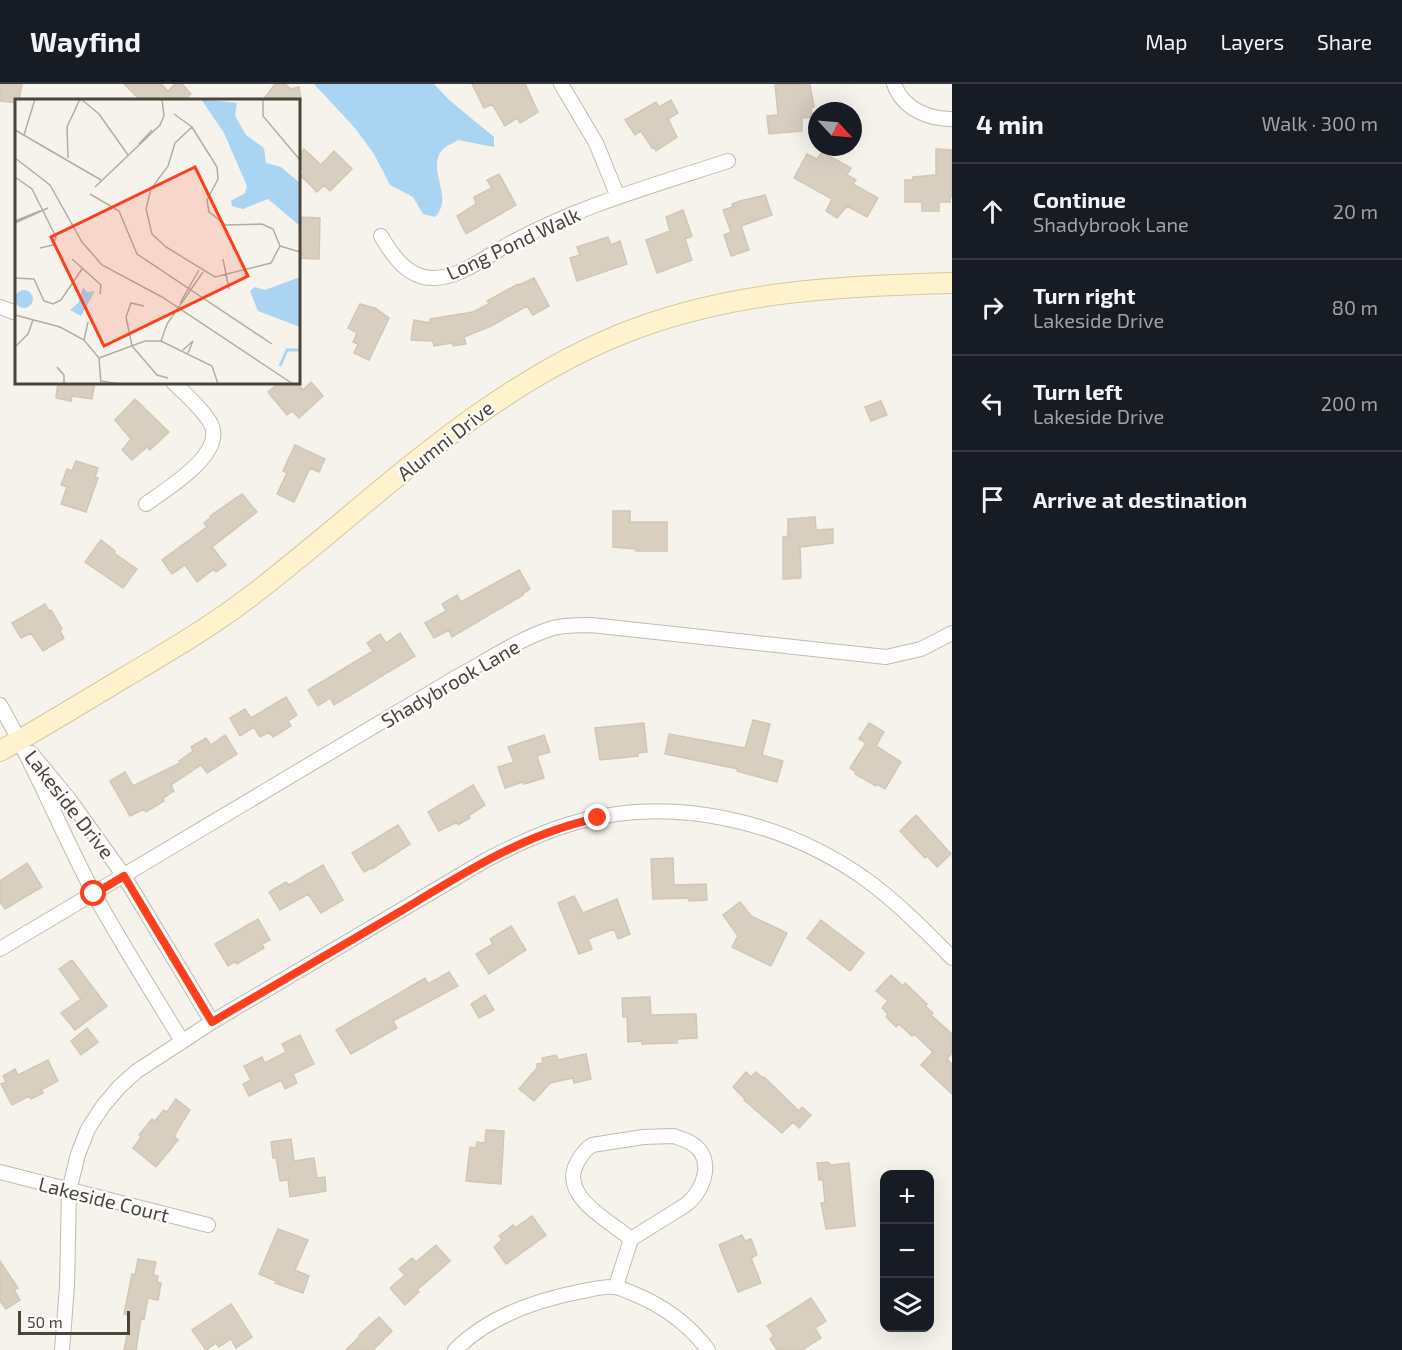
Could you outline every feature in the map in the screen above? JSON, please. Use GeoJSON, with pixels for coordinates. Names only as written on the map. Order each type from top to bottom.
{"type":"FeatureCollection","features":[{"type":"Feature","properties":{"kind":"main road","name":"Alumni Drive"},"geometry":{"type":"LineString","coordinates":[[0,751],[220,618],[283,571],[477,413],[535,375],[585,350],[672,316],[757,296],[808,289],[952,283]]}},
{"type":"Feature","properties":{"kind":"street"},"geometry":{"type":"LineString","coordinates":[[561,84],[596,143],[618,197]]}},
{"type":"Feature","properties":{"kind":"street"},"geometry":{"type":"LineString","coordinates":[[894,84],[912,108],[937,119],[952,119]]}},
{"type":"Feature","properties":{"kind":"street","name":"Long Pond Walk"},"geometry":{"type":"LineString","coordinates":[[381,236],[391,253],[402,265],[417,275],[430,278],[444,277],[464,270],[548,224],[618,197],[728,161]]}},
{"type":"Feature","properties":{"kind":"street"},"geometry":{"type":"LineString","coordinates":[[0,307],[15,313]]}},
{"type":"Feature","properties":{"kind":"street"},"geometry":{"type":"LineString","coordinates":[[146,504],[203,459],[213,439],[212,426],[204,413],[175,384]]}},
{"type":"Feature","properties":{"kind":"street","name":"Shadybrook Lane"},"geometry":{"type":"LineString","coordinates":[[0,949],[455,678],[516,644],[554,628],[591,625],[886,657],[921,649],[952,633]]}},
{"type":"Feature","properties":{"kind":"street","name":"Lakeside Drive"},"geometry":{"type":"LineString","coordinates":[[0,705],[20,740],[94,894],[182,1041]]}},
{"type":"Feature","properties":{"kind":"street","name":"Lakeside Drive"},"geometry":{"type":"LineString","coordinates":[[20,740],[69,799],[124,876],[212,1022]]}},
{"type":"Feature","properties":{"kind":"street"},"geometry":{"type":"LineString","coordinates":[[62,1350],[67,1286],[69,1191],[78,1154],[88,1130],[103,1106],[120,1086],[137,1071],[212,1022],[486,860],[514,846],[571,824],[631,814],[708,814],[753,824],[822,853],[868,881],[930,935],[952,958]]}},
{"type":"Feature","properties":{"kind":"street"},"geometry":{"type":"LineString","coordinates":[[616,1286],[631,1239],[687,1203],[699,1191],[703,1182],[705,1165],[702,1154],[690,1143],[670,1136],[600,1143],[586,1149],[577,1161],[572,1174],[573,1186],[581,1199],[631,1239]]}},
{"type":"Feature","properties":{"kind":"street","name":"Lakeside Court"},"geometry":{"type":"LineString","coordinates":[[0,1172],[208,1225]]}},
{"type":"Feature","properties":{"kind":"street"},"geometry":{"type":"LineString","coordinates":[[455,1350],[486,1326],[511,1312],[561,1296],[616,1286],[640,1296],[676,1317],[708,1350]]}},
{"type":"Feature","properties":{"kind":"water"},"geometry":{"type":"Polygon","coordinates":[[[314,84],[434,84],[448,99],[494,137],[494,147],[458,140],[442,150],[437,167],[442,193],[440,209],[435,217],[423,214],[413,197],[390,185],[374,154],[355,128],[314,84]]]}},
{"type":"Feature","properties":{"kind":"building"},"geometry":{"type":"Polygon","coordinates":[[[0,84],[22,84],[19,99],[15,99],[15,103],[0,101],[0,84]]]}},
{"type":"Feature","properties":{"kind":"building"},"geometry":{"type":"Polygon","coordinates":[[[124,84],[161,84],[168,91],[175,84],[182,84],[191,94],[185,99],[139,99],[124,84]]]}},
{"type":"Feature","properties":{"kind":"building"},"geometry":{"type":"Polygon","coordinates":[[[275,84],[285,84],[291,89],[299,87],[301,100],[300,99],[264,99],[275,84]]]}},
{"type":"Feature","properties":{"kind":"building"},"geometry":{"type":"Polygon","coordinates":[[[472,84],[525,84],[538,112],[520,123],[517,118],[505,126],[492,104],[484,108],[472,84]]]}},
{"type":"Feature","properties":{"kind":"building"},"geometry":{"type":"Polygon","coordinates":[[[775,84],[810,85],[813,102],[808,102],[808,117],[802,118],[802,131],[769,134],[767,116],[778,115],[775,84]]]}},
{"type":"Feature","properties":{"kind":"building"},"geometry":{"type":"Polygon","coordinates":[[[671,100],[678,113],[668,119],[677,137],[656,151],[641,131],[635,135],[625,120],[656,102],[659,107],[671,100]]]}},
{"type":"Feature","properties":{"kind":"building"},"geometry":{"type":"Polygon","coordinates":[[[304,149],[321,165],[334,151],[352,169],[330,191],[324,185],[317,192],[301,176],[304,172],[300,169],[300,153],[304,149]]]}},
{"type":"Feature","properties":{"kind":"building"},"geometry":{"type":"Polygon","coordinates":[[[936,149],[952,150],[952,197],[950,197],[950,202],[939,202],[939,211],[922,211],[922,202],[905,202],[905,180],[936,175],[936,149]]]}},
{"type":"Feature","properties":{"kind":"building"},"geometry":{"type":"Polygon","coordinates":[[[807,154],[817,159],[819,156],[829,156],[851,168],[847,175],[856,180],[853,184],[878,198],[867,217],[847,206],[837,218],[826,211],[832,199],[794,178],[807,154]]]}},
{"type":"Feature","properties":{"kind":"building"},"geometry":{"type":"Polygon","coordinates":[[[499,174],[516,205],[466,234],[457,216],[476,204],[474,197],[492,188],[487,180],[499,174]]]}},
{"type":"Feature","properties":{"kind":"building"},"geometry":{"type":"Polygon","coordinates":[[[765,195],[772,215],[741,226],[749,250],[731,256],[724,235],[731,232],[723,210],[733,207],[732,204],[740,201],[765,195]]]}},
{"type":"Feature","properties":{"kind":"building"},"geometry":{"type":"Polygon","coordinates":[[[683,210],[692,236],[685,239],[692,260],[657,273],[646,240],[670,231],[666,217],[683,210]]]}},
{"type":"Feature","properties":{"kind":"building"},"geometry":{"type":"Polygon","coordinates":[[[300,217],[320,218],[319,259],[300,258],[300,217]]]}},
{"type":"Feature","properties":{"kind":"building"},"geometry":{"type":"Polygon","coordinates":[[[608,237],[611,245],[620,241],[627,264],[577,281],[570,258],[580,255],[577,247],[608,237]]]}},
{"type":"Feature","properties":{"kind":"building"},"geometry":{"type":"Polygon","coordinates":[[[534,278],[549,306],[533,315],[527,306],[491,326],[464,337],[466,344],[453,346],[452,343],[434,346],[433,341],[411,340],[414,320],[430,323],[430,319],[473,312],[489,304],[487,301],[534,278]]]}},
{"type":"Feature","properties":{"kind":"building"},"geometry":{"type":"Polygon","coordinates":[[[360,304],[375,308],[389,318],[369,360],[354,353],[358,344],[353,342],[357,333],[348,328],[360,304]]]}},
{"type":"Feature","properties":{"kind":"building"},"geometry":{"type":"Polygon","coordinates":[[[311,382],[323,396],[299,418],[292,411],[287,415],[268,392],[278,384],[298,384],[303,390],[311,382]]]}},
{"type":"Feature","properties":{"kind":"building"},"geometry":{"type":"Polygon","coordinates":[[[58,384],[95,384],[92,399],[72,396],[71,401],[56,398],[58,384]]]}},
{"type":"Feature","properties":{"kind":"building"},"geometry":{"type":"Polygon","coordinates":[[[135,399],[169,432],[150,450],[147,447],[132,460],[122,450],[131,439],[115,420],[135,399]]]}},
{"type":"Feature","properties":{"kind":"building"},"geometry":{"type":"Polygon","coordinates":[[[881,401],[887,415],[871,421],[865,407],[881,401]]]}},
{"type":"Feature","properties":{"kind":"building"},"geometry":{"type":"Polygon","coordinates":[[[295,445],[325,459],[319,472],[310,468],[294,502],[277,494],[287,473],[283,471],[295,445]]]}},
{"type":"Feature","properties":{"kind":"building"},"geometry":{"type":"Polygon","coordinates":[[[76,461],[98,468],[95,477],[98,478],[86,512],[61,504],[67,487],[61,485],[67,469],[72,471],[76,461]]]}},
{"type":"Feature","properties":{"kind":"building"},"geometry":{"type":"Polygon","coordinates":[[[242,494],[257,512],[212,547],[226,565],[216,572],[214,569],[197,582],[185,565],[172,574],[162,560],[207,527],[204,523],[210,516],[242,494]]]}},
{"type":"Feature","properties":{"kind":"building"},"geometry":{"type":"Polygon","coordinates":[[[613,511],[630,511],[630,522],[667,522],[667,551],[636,551],[636,549],[613,547],[613,511]]]}},
{"type":"Feature","properties":{"kind":"building"},"geometry":{"type":"Polygon","coordinates":[[[815,517],[816,530],[833,529],[833,543],[800,547],[801,578],[783,579],[783,537],[788,536],[788,519],[815,517]]]}},
{"type":"Feature","properties":{"kind":"building"},"geometry":{"type":"Polygon","coordinates":[[[101,540],[115,551],[114,553],[137,569],[123,588],[85,562],[101,540]]]}},
{"type":"Feature","properties":{"kind":"building"},"geometry":{"type":"Polygon","coordinates":[[[519,570],[530,589],[523,595],[452,637],[449,630],[434,638],[425,623],[446,611],[442,604],[457,595],[461,602],[519,570]]]}},
{"type":"Feature","properties":{"kind":"building"},"geometry":{"type":"Polygon","coordinates":[[[45,604],[62,629],[60,631],[64,638],[43,651],[31,633],[21,638],[12,623],[45,604]]]}},
{"type":"Feature","properties":{"kind":"building"},"geometry":{"type":"Polygon","coordinates":[[[400,633],[415,656],[334,705],[330,698],[318,706],[308,690],[373,651],[367,643],[380,634],[386,643],[400,633]]]}},
{"type":"Feature","properties":{"kind":"building"},"geometry":{"type":"Polygon","coordinates":[[[286,697],[297,715],[288,721],[291,726],[273,737],[269,732],[260,737],[254,727],[240,736],[230,718],[245,709],[251,718],[286,697]]]}},
{"type":"Feature","properties":{"kind":"building"},"geometry":{"type":"Polygon","coordinates":[[[753,720],[770,724],[762,755],[783,761],[777,782],[737,771],[738,769],[665,754],[669,734],[745,748],[753,720]]]}},
{"type":"Feature","properties":{"kind":"building"},"geometry":{"type":"Polygon","coordinates":[[[644,723],[647,752],[638,753],[638,756],[600,760],[595,728],[644,723]]]}},
{"type":"Feature","properties":{"kind":"building"},"geometry":{"type":"Polygon","coordinates":[[[869,723],[884,732],[876,746],[901,762],[885,789],[855,774],[856,772],[850,768],[866,743],[859,739],[869,723]]]}},
{"type":"Feature","properties":{"kind":"building"},"geometry":{"type":"Polygon","coordinates":[[[225,735],[237,754],[207,773],[201,765],[171,785],[174,791],[163,798],[164,801],[146,812],[144,809],[130,816],[110,781],[125,772],[133,786],[180,763],[179,761],[193,751],[191,747],[206,738],[211,745],[225,735]]]}},
{"type":"Feature","properties":{"kind":"building"},"geometry":{"type":"Polygon","coordinates":[[[544,735],[550,752],[537,756],[544,778],[505,788],[498,767],[514,762],[508,747],[544,735]]]}},
{"type":"Feature","properties":{"kind":"building"},"geometry":{"type":"Polygon","coordinates":[[[473,785],[485,805],[458,825],[457,822],[439,831],[428,812],[473,785]]]}},
{"type":"Feature","properties":{"kind":"building"},"geometry":{"type":"Polygon","coordinates":[[[916,815],[951,854],[937,867],[927,856],[925,858],[900,831],[916,815]]]}},
{"type":"Feature","properties":{"kind":"building"},"geometry":{"type":"Polygon","coordinates":[[[398,825],[410,844],[364,872],[352,853],[398,825]]]}},
{"type":"Feature","properties":{"kind":"building"},"geometry":{"type":"Polygon","coordinates":[[[673,858],[674,885],[706,884],[707,900],[653,899],[651,859],[673,858]]]}},
{"type":"Feature","properties":{"kind":"building"},"geometry":{"type":"Polygon","coordinates":[[[27,863],[42,887],[5,909],[0,902],[0,881],[27,863]]]}},
{"type":"Feature","properties":{"kind":"building"},"geometry":{"type":"Polygon","coordinates":[[[323,865],[343,900],[321,913],[308,894],[280,910],[269,892],[286,882],[289,885],[323,865]]]}},
{"type":"Feature","properties":{"kind":"building"},"geometry":{"type":"Polygon","coordinates":[[[574,896],[583,913],[617,899],[630,934],[618,939],[614,929],[588,939],[592,949],[579,954],[558,903],[574,896]]]}},
{"type":"Feature","properties":{"kind":"building"},"geometry":{"type":"Polygon","coordinates":[[[740,902],[751,916],[787,933],[771,966],[732,947],[738,936],[723,915],[740,902]]]}},
{"type":"Feature","properties":{"kind":"building"},"geometry":{"type":"Polygon","coordinates":[[[258,919],[270,940],[262,944],[264,948],[237,964],[236,961],[228,966],[215,944],[258,919]]]}},
{"type":"Feature","properties":{"kind":"building"},"geometry":{"type":"Polygon","coordinates":[[[821,920],[864,953],[850,971],[807,938],[821,920]]]}},
{"type":"Feature","properties":{"kind":"building"},"geometry":{"type":"Polygon","coordinates":[[[511,926],[526,950],[489,974],[476,954],[493,944],[490,939],[511,926]]]}},
{"type":"Feature","properties":{"kind":"building"},"geometry":{"type":"Polygon","coordinates":[[[72,960],[107,1006],[75,1030],[61,1013],[81,999],[59,969],[72,960]]]}},
{"type":"Feature","properties":{"kind":"building"},"geometry":{"type":"Polygon","coordinates":[[[449,972],[458,986],[393,1021],[397,1028],[351,1054],[336,1030],[425,978],[428,984],[449,972]]]}},
{"type":"Feature","properties":{"kind":"building"},"geometry":{"type":"Polygon","coordinates":[[[891,975],[903,986],[905,983],[927,1004],[925,1006],[933,1013],[931,1015],[952,1034],[952,1053],[947,1059],[952,1064],[952,1094],[921,1065],[933,1052],[914,1034],[912,1036],[899,1024],[896,1027],[886,1017],[888,1014],[882,1008],[888,1001],[876,991],[891,975]]]}},
{"type":"Feature","properties":{"kind":"building"},"geometry":{"type":"Polygon","coordinates":[[[485,995],[494,1010],[479,1018],[471,1004],[485,995]]]}},
{"type":"Feature","properties":{"kind":"building"},"geometry":{"type":"Polygon","coordinates":[[[650,997],[651,1015],[696,1014],[697,1038],[677,1039],[677,1043],[628,1042],[627,1017],[623,1017],[622,998],[650,997]]]}},
{"type":"Feature","properties":{"kind":"building"},"geometry":{"type":"Polygon","coordinates":[[[87,1028],[98,1042],[81,1055],[71,1041],[87,1028]]]}},
{"type":"Feature","properties":{"kind":"building"},"geometry":{"type":"Polygon","coordinates":[[[300,1035],[314,1064],[293,1074],[297,1083],[285,1089],[281,1080],[249,1096],[243,1084],[251,1080],[244,1066],[262,1057],[265,1063],[286,1052],[282,1044],[300,1035]]]}},
{"type":"Feature","properties":{"kind":"building"},"geometry":{"type":"Polygon","coordinates":[[[586,1054],[591,1079],[574,1083],[573,1078],[550,1083],[534,1101],[519,1089],[537,1068],[537,1064],[543,1063],[542,1058],[556,1055],[558,1060],[586,1054]]]}},
{"type":"Feature","properties":{"kind":"building"},"geometry":{"type":"Polygon","coordinates":[[[48,1060],[58,1081],[41,1090],[43,1093],[31,1099],[29,1096],[12,1105],[1,1084],[6,1082],[3,1076],[15,1069],[18,1075],[48,1060]]]}},
{"type":"Feature","properties":{"kind":"building"},"geometry":{"type":"Polygon","coordinates":[[[746,1072],[751,1077],[756,1072],[764,1077],[799,1111],[802,1107],[811,1115],[799,1128],[793,1122],[782,1133],[744,1100],[733,1087],[746,1072]]]}},
{"type":"Feature","properties":{"kind":"building"},"geometry":{"type":"Polygon","coordinates":[[[176,1099],[190,1110],[174,1136],[178,1140],[156,1167],[133,1148],[141,1137],[139,1135],[152,1119],[155,1121],[164,1110],[167,1112],[176,1099]]]}},
{"type":"Feature","properties":{"kind":"building"},"geometry":{"type":"Polygon","coordinates":[[[486,1130],[504,1131],[501,1184],[466,1181],[470,1147],[476,1148],[477,1142],[485,1143],[486,1130]]]}},
{"type":"Feature","properties":{"kind":"building"},"geometry":{"type":"Polygon","coordinates":[[[291,1139],[294,1161],[314,1158],[317,1178],[325,1177],[326,1191],[290,1197],[288,1180],[280,1181],[271,1142],[291,1139]]]}},
{"type":"Feature","properties":{"kind":"building"},"geometry":{"type":"Polygon","coordinates":[[[828,1162],[831,1165],[849,1163],[855,1226],[826,1229],[821,1203],[825,1203],[823,1180],[819,1180],[817,1163],[828,1162]]]}},
{"type":"Feature","properties":{"kind":"building"},"geometry":{"type":"Polygon","coordinates":[[[532,1216],[546,1235],[506,1264],[494,1247],[502,1240],[499,1236],[513,1225],[515,1228],[532,1216]]]}},
{"type":"Feature","properties":{"kind":"building"},"geometry":{"type":"Polygon","coordinates":[[[278,1229],[308,1240],[295,1270],[309,1276],[303,1293],[275,1283],[276,1281],[259,1274],[278,1229]]]}},
{"type":"Feature","properties":{"kind":"building"},"geometry":{"type":"Polygon","coordinates":[[[742,1235],[745,1241],[751,1239],[757,1255],[751,1258],[761,1283],[738,1292],[719,1245],[742,1235]]]}},
{"type":"Feature","properties":{"kind":"building"},"geometry":{"type":"Polygon","coordinates":[[[436,1245],[450,1261],[417,1290],[419,1292],[405,1305],[390,1288],[405,1275],[399,1269],[412,1258],[416,1262],[436,1245]]]}},
{"type":"Feature","properties":{"kind":"building"},"geometry":{"type":"Polygon","coordinates":[[[138,1259],[156,1262],[153,1275],[158,1276],[157,1282],[161,1283],[158,1300],[148,1298],[144,1319],[141,1318],[136,1350],[124,1350],[131,1315],[124,1314],[132,1274],[135,1275],[138,1259]]]}},
{"type":"Feature","properties":{"kind":"building"},"geometry":{"type":"Polygon","coordinates":[[[0,1261],[18,1288],[14,1290],[20,1300],[6,1309],[0,1301],[0,1261]]]}},
{"type":"Feature","properties":{"kind":"building"},"geometry":{"type":"Polygon","coordinates":[[[811,1298],[826,1321],[815,1328],[821,1338],[802,1350],[777,1350],[770,1339],[774,1336],[767,1326],[811,1298]]]}},
{"type":"Feature","properties":{"kind":"building"},"geometry":{"type":"Polygon","coordinates":[[[231,1304],[252,1337],[236,1348],[231,1339],[219,1347],[216,1343],[206,1350],[192,1330],[231,1304]]]}},
{"type":"Feature","properties":{"kind":"building"},"geometry":{"type":"Polygon","coordinates":[[[379,1317],[392,1331],[373,1350],[346,1350],[359,1335],[379,1317]]]}},
{"type":"Feature","properties":{"kind":"route"},"geometry":{"type":"LineString","coordinates":[[94,894],[124,876],[212,1022],[486,860],[540,834],[598,818]]}}]}
